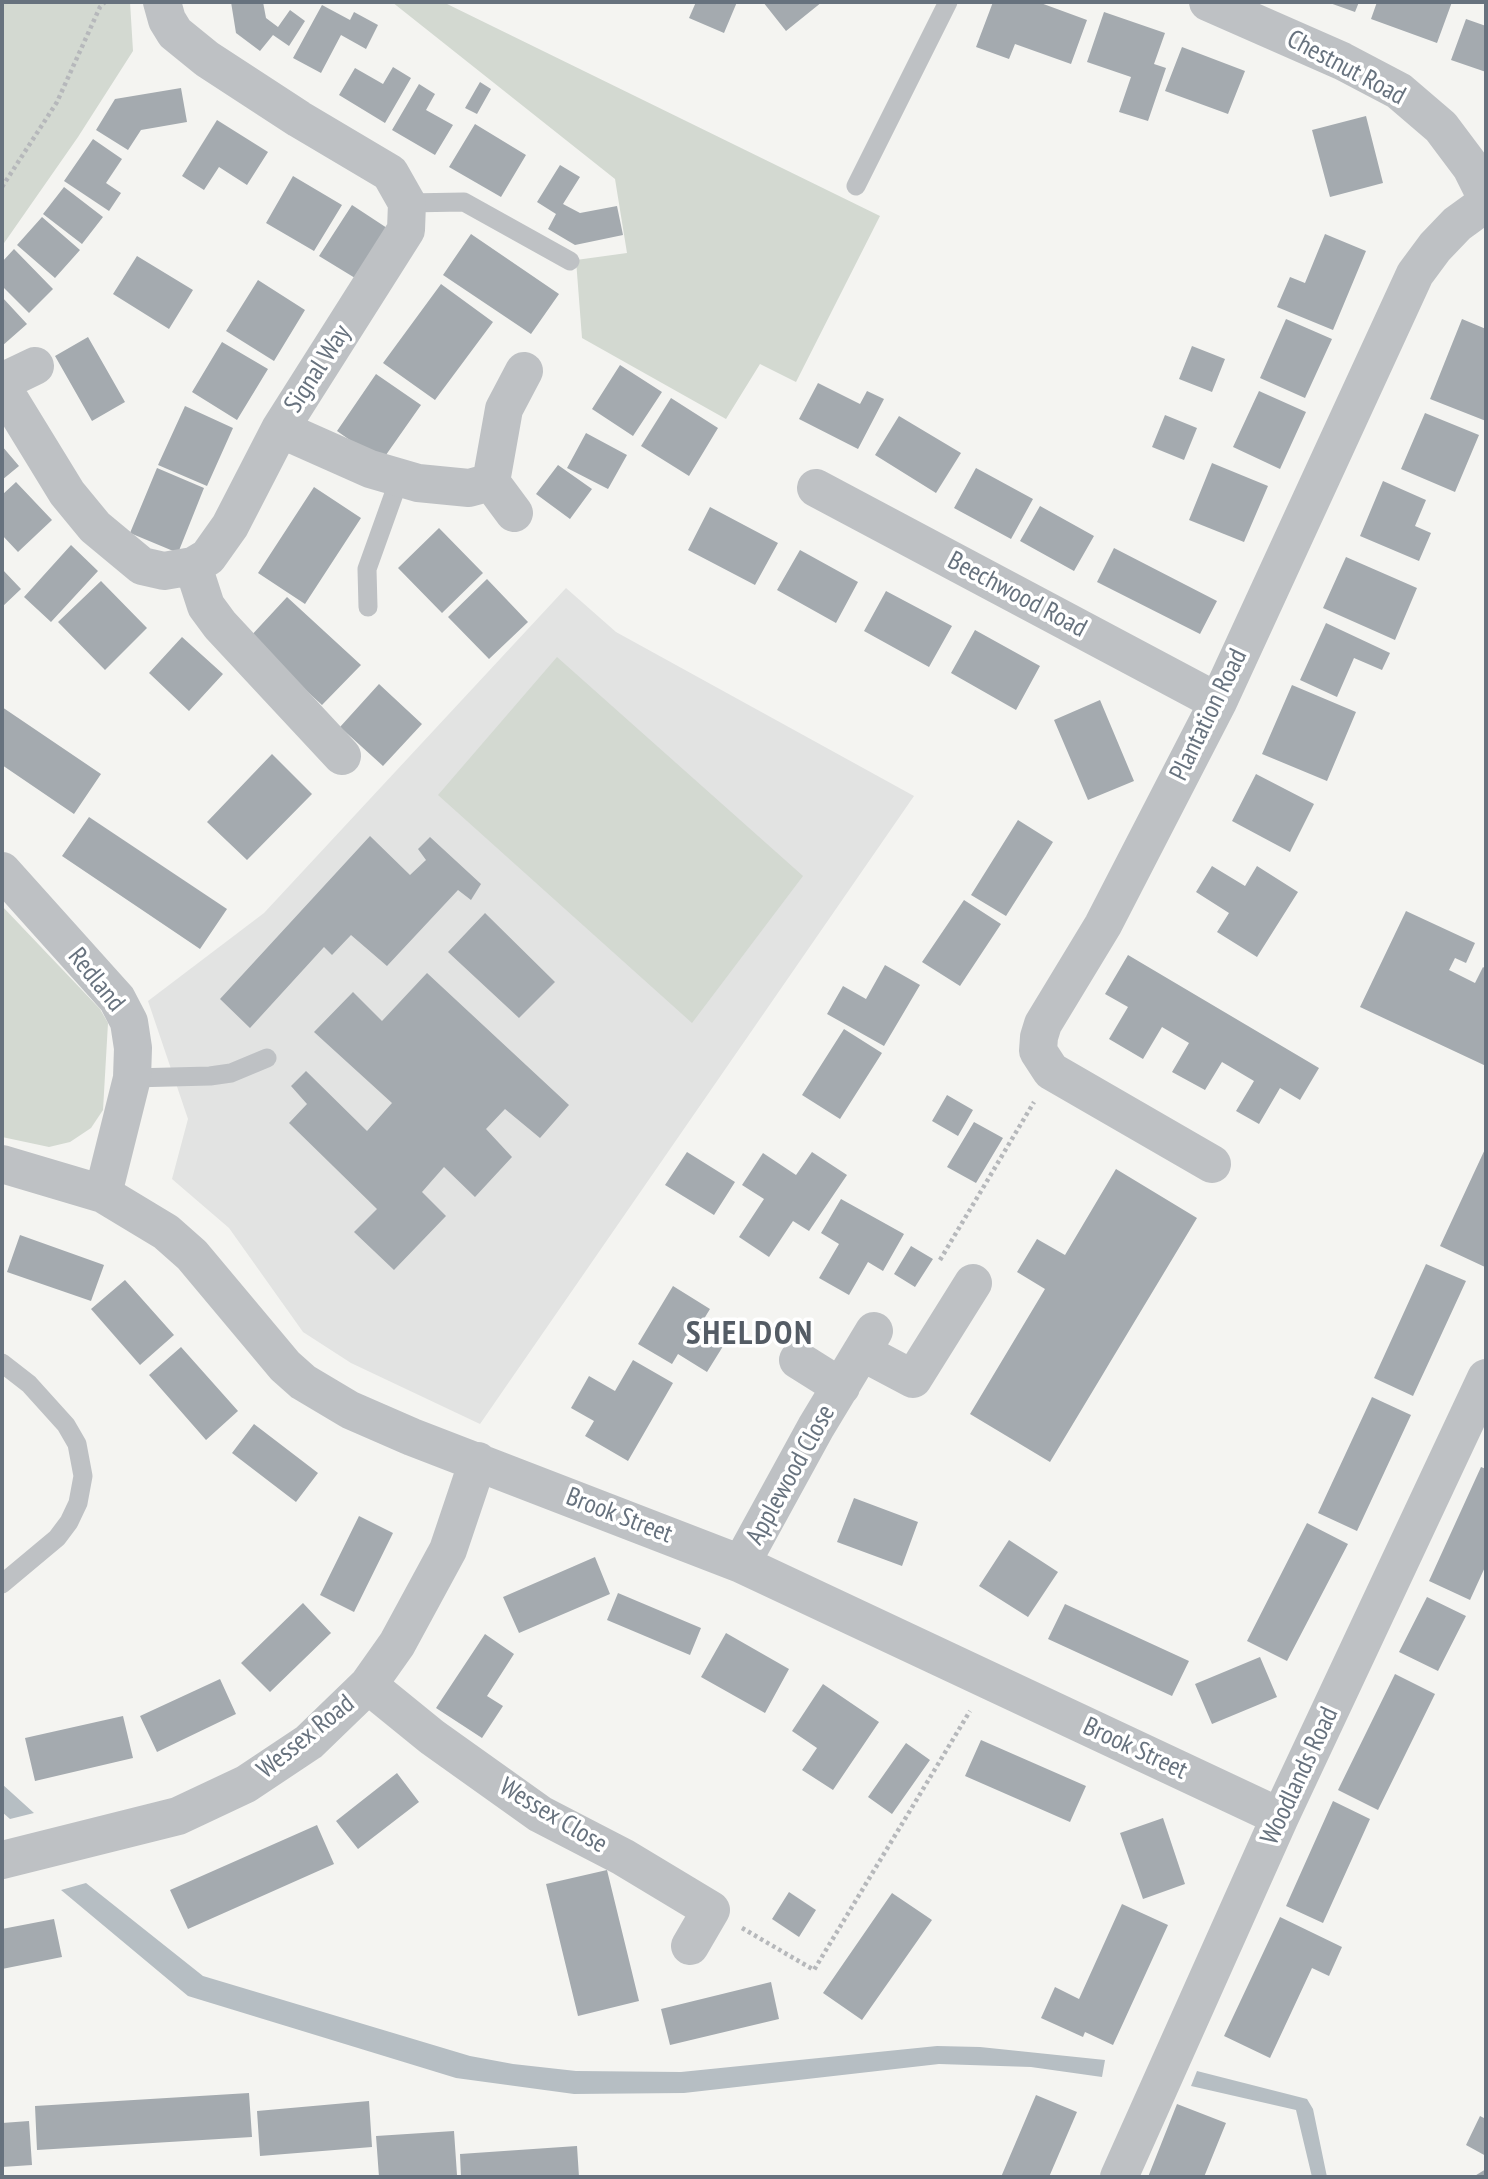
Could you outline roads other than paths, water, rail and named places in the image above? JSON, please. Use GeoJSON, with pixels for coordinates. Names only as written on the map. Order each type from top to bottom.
{"type":"FeatureCollection","features":[{"type":"Feature","properties":{"kind":"street"},"geometry":{"type":"LineString","coordinates":[[162,2],[167,20],[175,33],[195,50],[299,119],[381,166],[397,182],[407,203]]}},
{"type":"Feature","properties":{"kind":"street","name":"Chestnut Road"},"geometry":{"type":"LineString","coordinates":[[1208,2],[1342,61],[1399,91],[1441,127],[1471,167],[1486,197]]}},
{"type":"Feature","properties":{"kind":"street","name":"Signal Way"},"geometry":{"type":"LineString","coordinates":[[193,566],[208,557],[230,526],[280,429],[402,238],[408,222],[407,203]]}},
{"type":"Feature","properties":{"kind":"street","name":"Plantation Road"},"geometry":{"type":"LineString","coordinates":[[1212,1164],[1051,1071],[1038,1051],[1043,1024],[1103,925],[1217,702],[1415,274],[1457,224],[1486,204]]}},
{"type":"Feature","properties":{"kind":"street"},"geometry":{"type":"LineString","coordinates":[[514,513],[491,482],[504,409],[524,371]]}},
{"type":"Feature","properties":{"kind":"street"},"geometry":{"type":"LineString","coordinates":[[13,378],[67,493],[95,527],[142,566],[164,571],[193,566],[206,606],[220,625],[342,756]]}},
{"type":"Feature","properties":{"kind":"street"},"geometry":{"type":"LineString","coordinates":[[280,429],[370,469],[400,477],[449,488],[469,488],[491,482]]}},
{"type":"Feature","properties":{"kind":"street","name":"Beechwood Road"},"geometry":{"type":"LineString","coordinates":[[816,488],[1217,702]]}},
{"type":"Feature","properties":{"kind":"street","name":"Redland"},"geometry":{"type":"LineString","coordinates":[[2,871],[117,999],[131,1032],[132,1078],[103,1194]]}},
{"type":"Feature","properties":{"kind":"street","name":"Brook Street"},"geometry":{"type":"LineString","coordinates":[[2,1164],[103,1194],[166,1232],[192,1255],[271,1351],[303,1382],[349,1410],[741,1564],[1280,1817]]}},
{"type":"Feature","properties":{"kind":"street","name":"Applewood Close"},"geometry":{"type":"LineString","coordinates":[[741,1564],[868,1341],[913,1379],[972,1283]]}},
{"type":"Feature","properties":{"kind":"street","name":"Applewood Close"},"geometry":{"type":"LineString","coordinates":[[798,1360],[841,1387]]}},
{"type":"Feature","properties":{"kind":"street","name":"Woodlands Road"},"geometry":{"type":"LineString","coordinates":[[1119,2177],[1280,1817],[1486,1378]]}},
{"type":"Feature","properties":{"kind":"street","name":"Wessex Road"},"geometry":{"type":"LineString","coordinates":[[2,1860],[165,1819],[214,1801],[246,1784],[309,1742],[368,1685],[419,1608],[448,1550],[478,1461]]}},
{"type":"Feature","properties":{"kind":"street","name":"Wessex Close"},"geometry":{"type":"LineString","coordinates":[[368,1685],[432,1737],[540,1814],[623,1857],[711,1909],[690,1946]]}},
{"type":"Feature","properties":{"kind":"lane"},"geometry":{"type":"LineString","coordinates":[[856,186],[948,2]]}},
{"type":"Feature","properties":{"kind":"lane"},"geometry":{"type":"LineString","coordinates":[[407,203],[464,202],[570,261]]}},
{"type":"Feature","properties":{"kind":"lane"},"geometry":{"type":"LineString","coordinates":[[368,607],[367,569],[400,477]]}},
{"type":"Feature","properties":{"kind":"lane"},"geometry":{"type":"LineString","coordinates":[[132,1078],[231,1073],[267,1058]]}},
{"type":"Feature","properties":{"kind":"lane"},"geometry":{"type":"LineString","coordinates":[[2,1363],[29,1384],[66,1425],[77,1444],[83,1476],[78,1503],[69,1522],[57,1538],[2,1584]]}},
{"type":"Feature","properties":{"kind":"district","name":"SHELDON"},"geometry":{"type":"Point","coordinates":[750,1335]}}]}
